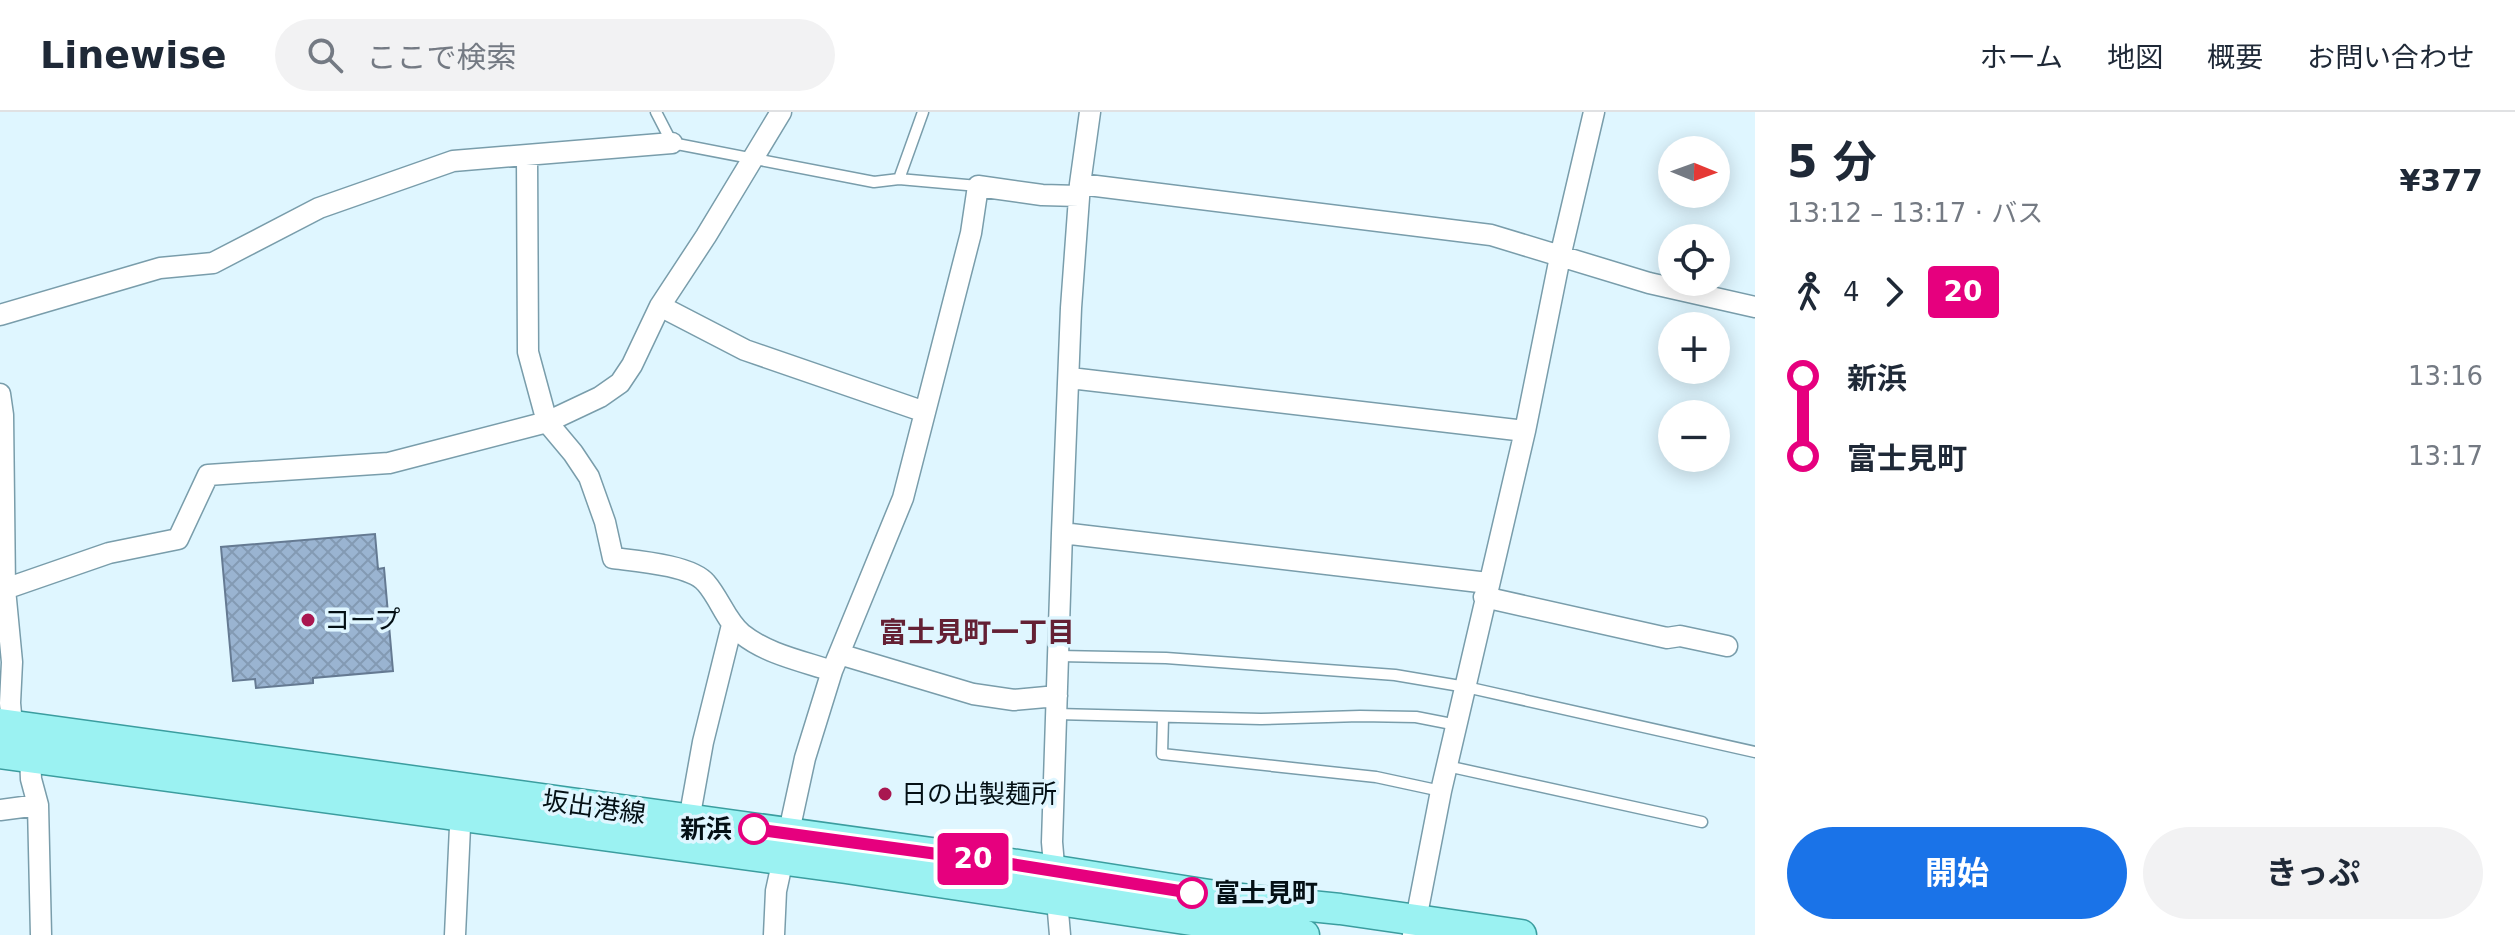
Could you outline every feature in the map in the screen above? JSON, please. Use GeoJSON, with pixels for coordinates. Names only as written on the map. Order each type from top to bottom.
{"type":"FeatureCollection","features":[{"type":"Feature","properties":{"kind":"main road","name":"坂出港線"},"geometry":{"type":"LineString","coordinates":[[6,724],[462,803],[689,820],[786,847]]}},
{"type":"Feature","properties":{"kind":"main road","name":"坂出港線"},"geometry":{"type":"LineString","coordinates":[[0,753],[462,803],[786,847],[1055,874],[1222,897],[1340,909],[1414,928],[1521,935]]}},
{"type":"Feature","properties":{"kind":"main road","name":"坂出港線"},"geometry":{"type":"LineString","coordinates":[[1055,874],[1304,935]]}},
{"type":"Feature","properties":{"kind":"street"},"geometry":{"type":"LineString","coordinates":[[5,589],[109,553],[178,539],[208,475],[389,463],[547,422],[600,397],[620,383],[632,365],[660,306],[781,112]]}},
{"type":"Feature","properties":{"kind":"street"},"geometry":{"type":"LineString","coordinates":[[1060,935],[1055,874],[1056,705],[1062,533],[1071,308],[1079,190],[1090,112]]}},
{"type":"Feature","properties":{"kind":"street"},"geometry":{"type":"LineString","coordinates":[[1414,928],[1441,791],[1525,431],[1560,257],[1594,112]]}},
{"type":"Feature","properties":{"kind":"street"},"geometry":{"type":"LineString","coordinates":[[0,315],[160,268],[213,263],[319,208],[453,161],[672,143]]}},
{"type":"Feature","properties":{"kind":"street"},"geometry":{"type":"LineString","coordinates":[[527,156],[528,352],[547,422],[589,477],[605,522],[613,558],[677,568],[704,580],[732,625],[743,635],[778,654],[836,662],[973,694],[1056,705]]}},
{"type":"Feature","properties":{"kind":"street"},"geometry":{"type":"LineString","coordinates":[[774,935],[776,891],[805,758],[836,662],[903,498],[971,233],[978,186],[1042,195],[1079,190],[1478,233],[1689,294],[1755,307]]}},
{"type":"Feature","properties":{"kind":"street"},"geometry":{"type":"LineString","coordinates":[[660,306],[745,350],[925,412]]}},
{"type":"Feature","properties":{"kind":"street"},"geometry":{"type":"LineString","coordinates":[[1070,378],[1525,431]]}},
{"type":"Feature","properties":{"kind":"street"},"geometry":{"type":"LineString","coordinates":[[0,394],[3,415],[5,589],[12,662],[6,724],[30,757],[31,779],[38,805],[41,935]]}},
{"type":"Feature","properties":{"kind":"street"},"geometry":{"type":"LineString","coordinates":[[1062,533],[1486,590],[1667,638],[1680,636],[1727,646]]}},
{"type":"Feature","properties":{"kind":"street"},"geometry":{"type":"LineString","coordinates":[[689,820],[703,742],[732,625]]}},
{"type":"Feature","properties":{"kind":"street"},"geometry":{"type":"LineString","coordinates":[[455,935],[462,803]]}},
{"type":"Feature","properties":{"kind":"street"},"geometry":{"type":"LineString","coordinates":[[0,810],[38,805]]}},
{"type":"Feature","properties":{"kind":"lane"},"geometry":{"type":"LineString","coordinates":[[656,112],[672,143],[874,182],[899,179],[978,186]]}},
{"type":"Feature","properties":{"kind":"lane"},"geometry":{"type":"LineString","coordinates":[[899,179],[923,112]]}},
{"type":"Feature","properties":{"kind":"lane"},"geometry":{"type":"LineString","coordinates":[[1058,656],[1166,658],[1395,675],[1466,687],[1755,752]]}},
{"type":"Feature","properties":{"kind":"lane"},"geometry":{"type":"LineString","coordinates":[[1056,705],[1163,718],[1388,716],[1416,717],[1457,725]]}},
{"type":"Feature","properties":{"kind":"lane"},"geometry":{"type":"LineString","coordinates":[[1163,718],[1162,754],[1376,777],[1441,791]]}},
{"type":"Feature","properties":{"kind":"lane"},"geometry":{"type":"LineString","coordinates":[[1447,766],[1702,822]]}},
{"type":"Feature","properties":{"kind":"building","name":"コープ"},"geometry":{"type":"Polygon","coordinates":[[[375,534],[378,569],[384,568],[393,671],[313,678],[313,683],[256,688],[255,679],[233,681],[221,547],[375,534]]]}},
{"type":"Feature","properties":{"kind":"bus line","name":"20"},"geometry":{"type":"LineString","coordinates":[[754,829],[1011,864],[1192,893]]}},
{"type":"Feature","properties":{"kind":"place","name":"コープ"},"geometry":{"type":"Point","coordinates":[308,620]}},
{"type":"Feature","properties":{"kind":"place","name":"日の出製麺所"},"geometry":{"type":"Point","coordinates":[885,794]}},
{"type":"Feature","properties":{"kind":"place","name":"新浜"},"geometry":{"type":"Point","coordinates":[754,829]}},
{"type":"Feature","properties":{"kind":"place","name":"富士見町"},"geometry":{"type":"Point","coordinates":[1192,893]}},
{"type":"Feature","properties":{"kind":"district","name":"富士見町一丁目"},"geometry":{"type":"Point","coordinates":[977,632]}}]}
